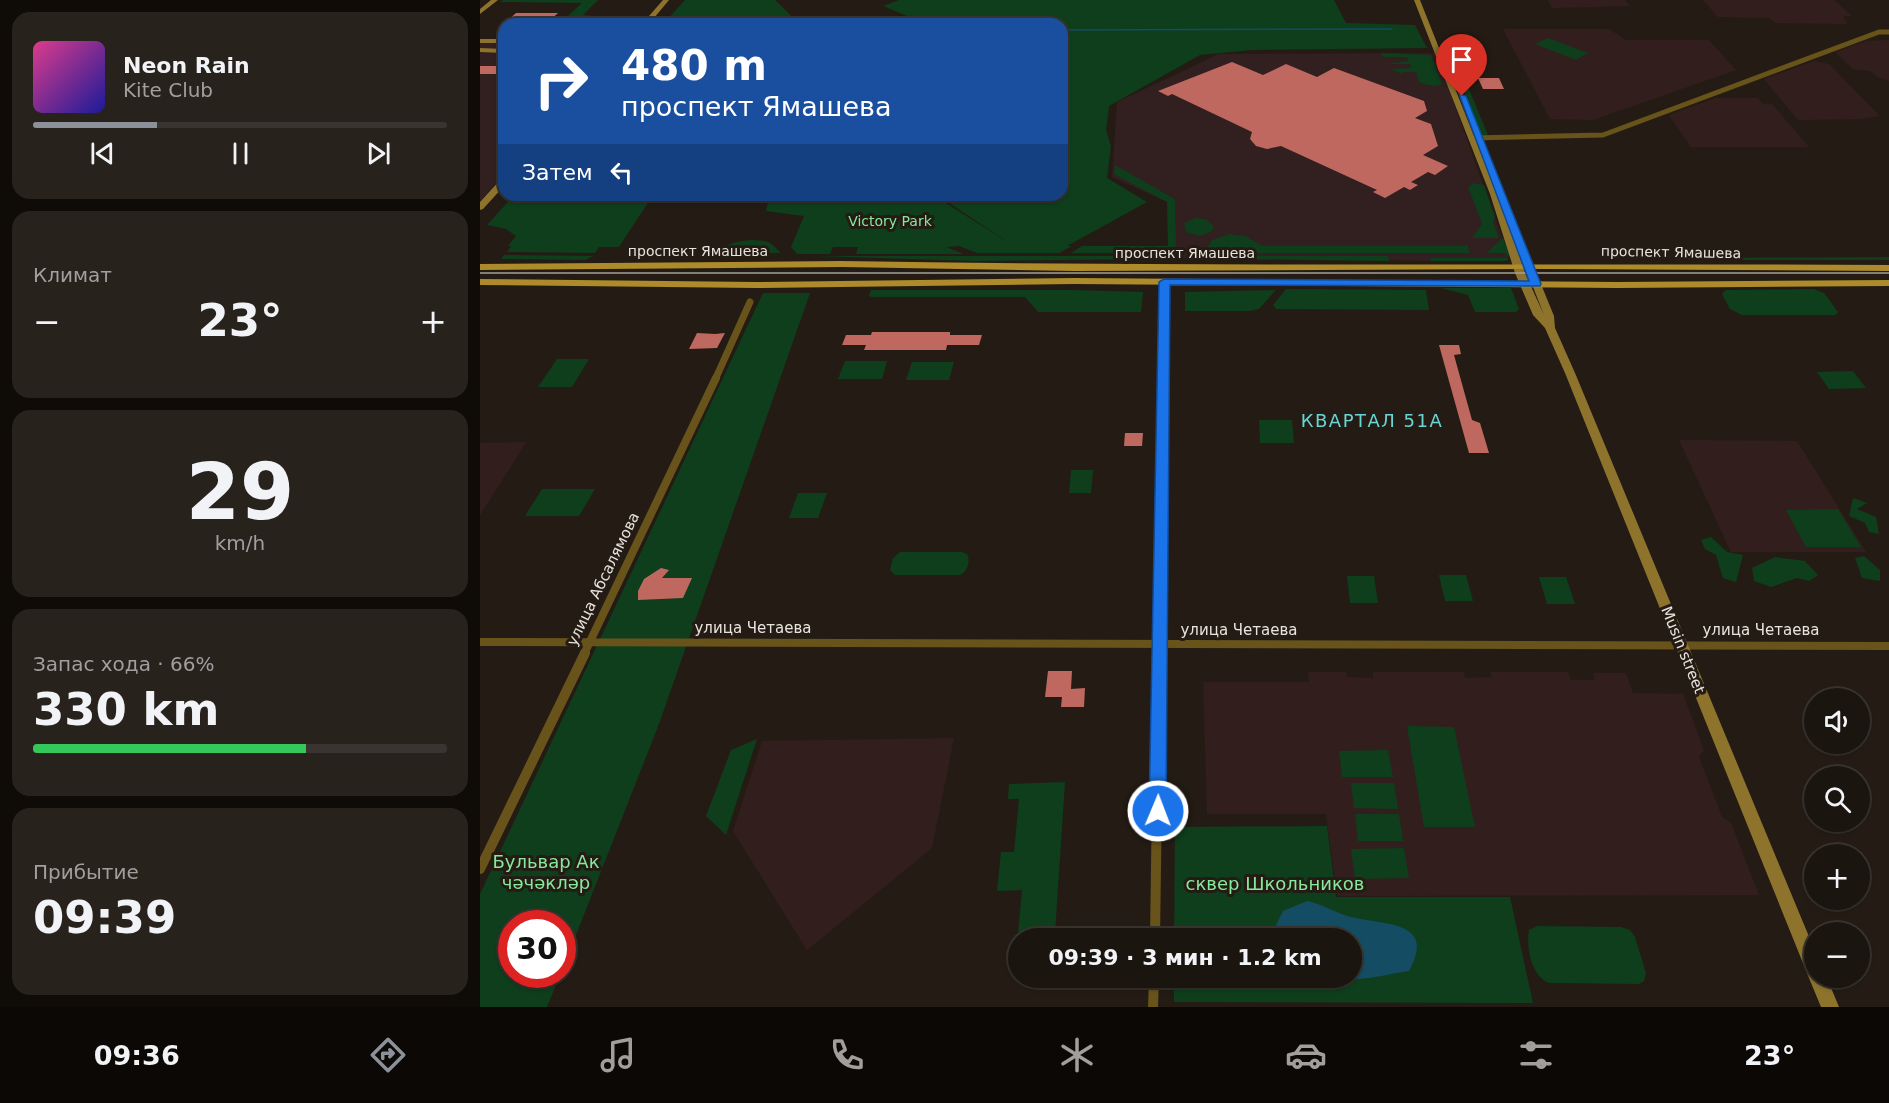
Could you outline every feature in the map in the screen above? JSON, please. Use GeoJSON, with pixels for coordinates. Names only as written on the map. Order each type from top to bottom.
{"type":"FeatureCollection","features":[{"type":"Feature","properties":{"kind":"main road","name":"проспект Ямашева"},"geometry":{"type":"LineString","coordinates":[[480,267],[851,264],[1074,268],[1889,268]]}},
{"type":"Feature","properties":{"kind":"main road","name":"проспект Ямашева"},"geometry":{"type":"LineString","coordinates":[[480,282],[756,285],[1164,282],[1889,283]]}},
{"type":"Feature","properties":{"kind":"street"},"geometry":{"type":"LineString","coordinates":[[480,12],[495,0]]}},
{"type":"Feature","properties":{"kind":"street"},"geometry":{"type":"LineString","coordinates":[[650,18],[666,0]]}},
{"type":"Feature","properties":{"kind":"street","name":"Musin street"},"geometry":{"type":"LineString","coordinates":[[1417,0],[1475,138]]}},
{"type":"Feature","properties":{"kind":"street","name":"Musin street"},"geometry":{"type":"LineString","coordinates":[[1423,0],[1524,267],[1539,317],[1550,328],[1804,945]]}},
{"type":"Feature","properties":{"kind":"street"},"geometry":{"type":"LineString","coordinates":[[1475,138],[1603,135],[1879,32],[1889,32]]}},
{"type":"Feature","properties":{"kind":"street"},"geometry":{"type":"LineString","coordinates":[[480,41],[498,41]]}},
{"type":"Feature","properties":{"kind":"street"},"geometry":{"type":"LineString","coordinates":[[480,50],[498,51]]}},
{"type":"Feature","properties":{"kind":"street"},"geometry":{"type":"LineString","coordinates":[[480,209],[498,188]]}},
{"type":"Feature","properties":{"kind":"street"},"geometry":{"type":"LineString","coordinates":[[1155,928],[1164,282]]}},
{"type":"Feature","properties":{"kind":"street","name":"улица Абсалямова"},"geometry":{"type":"LineString","coordinates":[[480,869],[691,433],[750,302]]}},
{"type":"Feature","properties":{"kind":"street","name":"улица Четаева"},"geometry":{"type":"LineString","coordinates":[[480,642],[1889,646]]}},
{"type":"Feature","properties":{"kind":"street"},"geometry":{"type":"LineString","coordinates":[[1153,1007],[1154,988]]}},
{"type":"Feature","properties":{"kind":"street"},"geometry":{"type":"LineString","coordinates":[[1822,988],[1830,1007]]}},
{"type":"Feature","properties":{"kind":"shaded area"},"geometry":{"type":"Polygon","coordinates":[[[1548,0],[1625,0],[1630,6],[1552,8],[1548,0]]]}},
{"type":"Feature","properties":{"kind":"shaded area"},"geometry":{"type":"Polygon","coordinates":[[[1703,0],[1834,0],[1852,16],[1843,16],[1847,24],[1775,23],[1769,18],[1718,17],[1703,0]]]}},
{"type":"Feature","properties":{"kind":"shaded area"},"geometry":{"type":"Polygon","coordinates":[[[1503,29],[1609,29],[1626,40],[1709,40],[1736,70],[1593,120],[1550,119],[1503,29]]]}},
{"type":"Feature","properties":{"kind":"shaded area"},"geometry":{"type":"Polygon","coordinates":[[[1889,40],[1889,81],[1870,71],[1853,69],[1835,52],[1866,41],[1889,40]]]}},
{"type":"Feature","properties":{"kind":"shaded area"},"geometry":{"type":"Polygon","coordinates":[[[480,42],[498,42],[498,181],[480,201],[480,42]]]}},
{"type":"Feature","properties":{"kind":"shaded area"},"geometry":{"type":"Polygon","coordinates":[[[1436,53],[1508,254],[1507,260],[1158,258],[1164,256],[1171,246],[1171,204],[1112,177],[1117,102],[1219,54],[1436,53]]]}},
{"type":"Feature","properties":{"kind":"shaded area"},"geometry":{"type":"Polygon","coordinates":[[[1814,61],[1829,64],[1880,116],[1859,119],[1798,120],[1764,79],[1814,61]]]}},
{"type":"Feature","properties":{"kind":"shaded area"},"geometry":{"type":"Polygon","coordinates":[[[1715,98],[1758,98],[1763,104],[1772,104],[1809,147],[1691,147],[1669,115],[1715,98]]]}},
{"type":"Feature","properties":{"kind":"shaded area"},"geometry":{"type":"Polygon","coordinates":[[[1679,440],[1797,441],[1866,552],[1731,552],[1679,440]]]}},
{"type":"Feature","properties":{"kind":"shaded area"},"geometry":{"type":"Polygon","coordinates":[[[526,442],[520,452],[480,515],[480,443],[526,442]]]}},
{"type":"Feature","properties":{"kind":"shaded area"},"geometry":{"type":"Polygon","coordinates":[[[1308,672],[1346,672],[1347,677],[1373,678],[1373,672],[1464,672],[1465,678],[1492,677],[1490,672],[1568,672],[1571,680],[1595,680],[1593,673],[1626,673],[1633,693],[1683,694],[1704,750],[1699,757],[1722,817],[1731,823],[1759,895],[1337,896],[1326,814],[1207,814],[1203,682],[1309,682],[1308,672]]]}},
{"type":"Feature","properties":{"kind":"shaded area"},"geometry":{"type":"Polygon","coordinates":[[[954,738],[932,848],[807,950],[733,831],[762,741],[954,738]]]}},
{"type":"Feature","properties":{"kind":"green space"},"geometry":{"type":"Polygon","coordinates":[[[503,0],[598,0],[583,15],[596,16],[594,18],[566,18],[582,3],[500,2],[503,0]]]}},
{"type":"Feature","properties":{"kind":"green space"},"geometry":{"type":"Polygon","coordinates":[[[685,0],[775,0],[793,18],[668,18],[685,0]]]}},
{"type":"Feature","properties":{"kind":"green space","name":"Victory Park"},"geometry":{"type":"Polygon","coordinates":[[[899,0],[1334,0],[1346,23],[1415,25],[1427,48],[1252,50],[1200,55],[1109,106],[1106,130],[1111,146],[1107,178],[1147,202],[1067,246],[1072,246],[1059,253],[977,253],[959,246],[946,247],[964,254],[856,254],[858,247],[833,247],[830,254],[797,254],[791,247],[804,216],[766,211],[768,201],[943,201],[1011,244],[946,201],[1068,201],[1068,18],[912,18],[883,6],[899,0]]]}},
{"type":"Feature","properties":{"kind":"green space"},"geometry":{"type":"Polygon","coordinates":[[[1548,38],[1588,53],[1576,60],[1535,44],[1548,38]]]}},
{"type":"Feature","properties":{"kind":"green space"},"geometry":{"type":"Polygon","coordinates":[[[1381,53],[1431,55],[1442,84],[1428,85],[1419,82],[1416,72],[1403,72],[1402,74],[1390,69],[1411,68],[1410,64],[1383,64],[1409,61],[1407,57],[1383,57],[1381,53]]]}},
{"type":"Feature","properties":{"kind":"green space"},"geometry":{"type":"Polygon","coordinates":[[[1458,77],[1464,77],[1488,135],[1482,135],[1458,77]]]}},
{"type":"Feature","properties":{"kind":"green space"},"geometry":{"type":"Polygon","coordinates":[[[1115,165],[1175,199],[1176,246],[1170,253],[1071,253],[1082,246],[1168,246],[1167,202],[1114,174],[1115,165]]]}},
{"type":"Feature","properties":{"kind":"green space"},"geometry":{"type":"Polygon","coordinates":[[[1473,183],[1484,185],[1495,217],[1493,222],[1499,238],[1472,238],[1482,224],[1468,187],[1473,183]]]}},
{"type":"Feature","properties":{"kind":"green space"},"geometry":{"type":"Polygon","coordinates":[[[509,201],[649,201],[619,247],[599,247],[595,253],[507,252],[511,246],[508,246],[516,236],[506,229],[487,225],[509,201]]]}},
{"type":"Feature","properties":{"kind":"green space"},"geometry":{"type":"Polygon","coordinates":[[[1196,218],[1206,219],[1214,226],[1212,231],[1200,236],[1186,232],[1184,223],[1196,218]]]}},
{"type":"Feature","properties":{"kind":"green space"},"geometry":{"type":"Polygon","coordinates":[[[1230,234],[1245,236],[1263,246],[1465,246],[1467,244],[1470,253],[1210,253],[1207,248],[1212,240],[1230,234]]]}},
{"type":"Feature","properties":{"kind":"green space"},"geometry":{"type":"Polygon","coordinates":[[[1503,238],[1509,254],[1508,260],[1431,261],[1430,258],[1508,258],[1506,253],[1486,253],[1503,238]]]}},
{"type":"Feature","properties":{"kind":"green space"},"geometry":{"type":"Polygon","coordinates":[[[752,240],[769,242],[781,253],[718,253],[733,243],[752,240]]]}},
{"type":"Feature","properties":{"kind":"green space"},"geometry":{"type":"Polygon","coordinates":[[[504,255],[593,256],[585,260],[501,259],[504,255]]]}},
{"type":"Feature","properties":{"kind":"green space"},"geometry":{"type":"Polygon","coordinates":[[[816,256],[1165,256],[1158,259],[973,261],[816,256]]]}},
{"type":"Feature","properties":{"kind":"green space"},"geometry":{"type":"Polygon","coordinates":[[[1214,256],[1388,256],[1389,261],[1218,259],[1214,256]]]}},
{"type":"Feature","properties":{"kind":"green space"},"geometry":{"type":"Polygon","coordinates":[[[1889,257],[1889,260],[1675,260],[1672,258],[1889,257]]]}},
{"type":"Feature","properties":{"kind":"green space"},"geometry":{"type":"Polygon","coordinates":[[[1441,288],[1511,288],[1519,309],[1516,312],[1475,312],[1468,295],[1441,288]]]}},
{"type":"Feature","properties":{"kind":"green space"},"geometry":{"type":"Polygon","coordinates":[[[1286,289],[1426,290],[1429,310],[1276,309],[1273,305],[1286,289]]]}},
{"type":"Feature","properties":{"kind":"green space"},"geometry":{"type":"Polygon","coordinates":[[[1814,289],[1824,293],[1838,312],[1835,315],[1742,315],[1730,309],[1722,294],[1726,290],[1814,289]]]}},
{"type":"Feature","properties":{"kind":"green space"},"geometry":{"type":"Polygon","coordinates":[[[871,290],[1143,292],[1141,312],[1038,312],[1025,297],[871,297],[869,295],[871,290]]]}},
{"type":"Feature","properties":{"kind":"green space"},"geometry":{"type":"Polygon","coordinates":[[[1276,290],[1259,309],[1185,311],[1185,292],[1276,290]]]}},
{"type":"Feature","properties":{"kind":"green space","name":"Бульвар Ак чәчәкләр"},"geometry":{"type":"Polygon","coordinates":[[[763,293],[810,293],[659,724],[576,935],[576,910],[498,910],[498,988],[555,988],[547,1007],[480,1007],[480,894],[763,293]]]}},
{"type":"Feature","properties":{"kind":"green space"},"geometry":{"type":"Polygon","coordinates":[[[557,359],[589,359],[572,387],[538,387],[557,359]]]}},
{"type":"Feature","properties":{"kind":"green space"},"geometry":{"type":"Polygon","coordinates":[[[845,361],[887,361],[882,379],[838,379],[845,361]]]}},
{"type":"Feature","properties":{"kind":"green space"},"geometry":{"type":"Polygon","coordinates":[[[912,362],[954,362],[949,380],[906,380],[912,362]]]}},
{"type":"Feature","properties":{"kind":"green space"},"geometry":{"type":"Polygon","coordinates":[[[1853,371],[1866,388],[1829,389],[1817,372],[1853,371]]]}},
{"type":"Feature","properties":{"kind":"green space"},"geometry":{"type":"Polygon","coordinates":[[[1259,420],[1292,420],[1294,443],[1260,443],[1259,420]]]}},
{"type":"Feature","properties":{"kind":"green space"},"geometry":{"type":"Polygon","coordinates":[[[1071,470],[1093,470],[1091,493],[1069,493],[1071,470]]]}},
{"type":"Feature","properties":{"kind":"green space"},"geometry":{"type":"Polygon","coordinates":[[[542,489],[595,489],[579,516],[525,516],[542,489]]]}},
{"type":"Feature","properties":{"kind":"green space"},"geometry":{"type":"Polygon","coordinates":[[[798,493],[827,493],[818,518],[789,518],[798,493]]]}},
{"type":"Feature","properties":{"kind":"green space"},"geometry":{"type":"Polygon","coordinates":[[[1853,498],[1867,503],[1857,509],[1876,517],[1879,534],[1869,532],[1865,523],[1849,516],[1853,498]]]}},
{"type":"Feature","properties":{"kind":"green space"},"geometry":{"type":"Polygon","coordinates":[[[1838,509],[1861,547],[1806,547],[1786,510],[1838,509]]]}},
{"type":"Feature","properties":{"kind":"green space"},"geometry":{"type":"Polygon","coordinates":[[[1711,537],[1727,552],[1743,555],[1736,582],[1723,578],[1716,555],[1705,549],[1701,540],[1711,537]]]}},
{"type":"Feature","properties":{"kind":"green space"},"geometry":{"type":"Polygon","coordinates":[[[900,552],[962,552],[967,554],[968,563],[965,571],[960,575],[895,575],[890,570],[893,558],[900,552]]]}},
{"type":"Feature","properties":{"kind":"green space"},"geometry":{"type":"Polygon","coordinates":[[[1864,556],[1880,570],[1880,581],[1862,578],[1855,558],[1864,556]]]}},
{"type":"Feature","properties":{"kind":"green space"},"geometry":{"type":"Polygon","coordinates":[[[1775,557],[1805,561],[1818,575],[1809,581],[1797,578],[1771,587],[1754,581],[1752,568],[1775,557]]]}},
{"type":"Feature","properties":{"kind":"green space"},"geometry":{"type":"Polygon","coordinates":[[[1439,575],[1466,575],[1473,601],[1445,601],[1439,575]]]}},
{"type":"Feature","properties":{"kind":"green space"},"geometry":{"type":"Polygon","coordinates":[[[1347,576],[1374,576],[1378,603],[1350,603],[1347,576]]]}},
{"type":"Feature","properties":{"kind":"green space"},"geometry":{"type":"Polygon","coordinates":[[[1539,577],[1566,577],[1575,604],[1547,604],[1539,577]]]}},
{"type":"Feature","properties":{"kind":"green space"},"geometry":{"type":"Polygon","coordinates":[[[1407,726],[1454,727],[1475,827],[1424,827],[1407,726]]]}},
{"type":"Feature","properties":{"kind":"green space"},"geometry":{"type":"Polygon","coordinates":[[[757,739],[726,835],[706,816],[731,750],[757,739]]]}},
{"type":"Feature","properties":{"kind":"green space"},"geometry":{"type":"Polygon","coordinates":[[[1388,750],[1393,777],[1342,777],[1339,751],[1388,750]]]}},
{"type":"Feature","properties":{"kind":"green space"},"geometry":{"type":"Polygon","coordinates":[[[1065,782],[1055,928],[1019,928],[1022,890],[997,891],[1001,852],[1014,852],[1019,799],[1008,799],[1009,784],[1065,782]]]}},
{"type":"Feature","properties":{"kind":"green space"},"geometry":{"type":"Polygon","coordinates":[[[1351,783],[1394,783],[1398,809],[1354,808],[1351,783]]]}},
{"type":"Feature","properties":{"kind":"green space"},"geometry":{"type":"Polygon","coordinates":[[[1355,814],[1399,814],[1403,841],[1358,841],[1355,814]]]}},
{"type":"Feature","properties":{"kind":"green space","name":"сквер Школьников"},"geometry":{"type":"Polygon","coordinates":[[[1327,826],[1336,897],[1510,897],[1533,1003],[1174,1002],[1174,988],[1362,988],[1362,928],[1174,928],[1175,827],[1327,826]]]}},
{"type":"Feature","properties":{"kind":"green space"},"geometry":{"type":"Polygon","coordinates":[[[1404,848],[1409,878],[1355,879],[1351,849],[1404,848]]]}},
{"type":"Feature","properties":{"kind":"green space"},"geometry":{"type":"Polygon","coordinates":[[[1537,926],[1621,927],[1630,930],[1635,937],[1646,973],[1644,981],[1639,984],[1549,983],[1534,968],[1529,952],[1529,930],[1537,926]]]}},
{"type":"Feature","properties":{"kind":"water"},"geometry":{"type":"Polygon","coordinates":[[[1307,901],[1351,917],[1391,924],[1412,934],[1417,942],[1416,954],[1409,971],[1362,979],[1362,928],[1276,928],[1283,911],[1307,901]]]}},
{"type":"Feature","properties":{"kind":"building"},"geometry":{"type":"Polygon","coordinates":[[[516,13],[558,13],[552,18],[510,18],[516,13]]]}},
{"type":"Feature","properties":{"kind":"building"},"geometry":{"type":"Polygon","coordinates":[[[1232,62],[1263,75],[1286,64],[1317,77],[1334,68],[1424,101],[1427,111],[1415,118],[1431,124],[1438,146],[1423,155],[1448,166],[1435,175],[1428,172],[1411,182],[1418,185],[1410,190],[1404,187],[1385,198],[1373,192],[1377,190],[1281,146],[1267,149],[1256,146],[1250,139],[1252,132],[1172,94],[1168,96],[1158,91],[1232,62]]]}},
{"type":"Feature","properties":{"kind":"building"},"geometry":{"type":"Polygon","coordinates":[[[480,66],[498,66],[498,74],[480,74],[480,66]]]}},
{"type":"Feature","properties":{"kind":"building"},"geometry":{"type":"Polygon","coordinates":[[[1478,78],[1499,78],[1504,89],[1483,89],[1478,78]]]}},
{"type":"Feature","properties":{"kind":"building"},"geometry":{"type":"Polygon","coordinates":[[[872,332],[950,332],[950,335],[982,335],[979,345],[947,345],[946,350],[864,350],[866,345],[842,345],[846,335],[871,335],[872,332]]]}},
{"type":"Feature","properties":{"kind":"building"},"geometry":{"type":"Polygon","coordinates":[[[697,333],[725,333],[717,348],[689,349],[697,333]]]}},
{"type":"Feature","properties":{"kind":"building"},"geometry":{"type":"Polygon","coordinates":[[[1439,345],[1459,345],[1461,354],[1454,355],[1472,420],[1480,423],[1489,453],[1469,453],[1439,345]]]}},
{"type":"Feature","properties":{"kind":"building"},"geometry":{"type":"Polygon","coordinates":[[[1125,433],[1143,433],[1142,446],[1124,446],[1125,433]]]}},
{"type":"Feature","properties":{"kind":"building"},"geometry":{"type":"Polygon","coordinates":[[[661,568],[669,570],[662,578],[692,578],[683,598],[638,600],[638,591],[644,579],[661,568]]]}},
{"type":"Feature","properties":{"kind":"building"},"geometry":{"type":"Polygon","coordinates":[[[1048,671],[1072,671],[1071,689],[1085,688],[1084,707],[1061,707],[1062,697],[1045,697],[1048,671]]]}},
{"type":"Feature","properties":{"kind":"waterway"},"geometry":{"type":"LineString","coordinates":[[1068,30],[1392,29]]}},
{"type":"Feature","properties":{"kind":"tram line"},"geometry":{"type":"LineString","coordinates":[[480,273],[1889,273]]}},
{"type":"Feature","properties":{"kind":"district","name":"КВАРТАЛ 51А"},"geometry":{"type":"Point","coordinates":[1372,420]}},
{"type":"Feature","properties":{"kind":"route"},"geometry":{"type":"LineString","coordinates":[[1158,811],[1164,282],[1536,284],[1462,96]]}}]}
